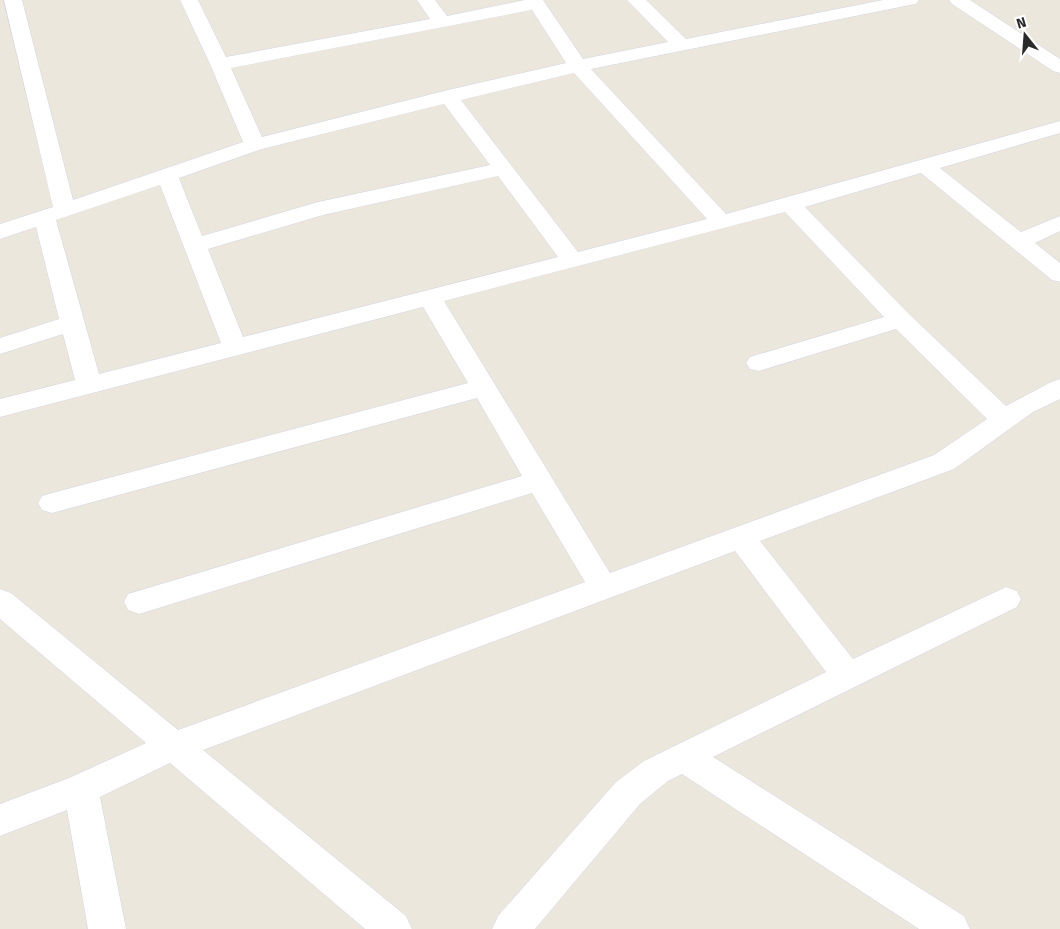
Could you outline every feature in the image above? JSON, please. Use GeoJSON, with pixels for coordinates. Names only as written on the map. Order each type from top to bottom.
{"type":"FeatureCollection","features":[{"type":"Feature","properties":{"kind":"street"},"geometry":{"type":"LineString","coordinates":[[13,0],[54,213],[72,323],[89,384]]}},
{"type":"Feature","properties":{"kind":"street"},"geometry":{"type":"LineString","coordinates":[[189,0],[220,64],[254,146]]}},
{"type":"Feature","properties":{"kind":"street"},"geometry":{"type":"LineString","coordinates":[[426,0],[442,22]]}},
{"type":"Feature","properties":{"kind":"street"},"geometry":{"type":"LineString","coordinates":[[636,0],[682,46]]}},
{"type":"Feature","properties":{"kind":"street"},"geometry":{"type":"LineString","coordinates":[[807,0],[816,19]]}},
{"type":"Feature","properties":{"kind":"street"},"geometry":{"type":"LineString","coordinates":[[0,232],[254,146],[306,131],[578,66],[910,0]]}},
{"type":"Feature","properties":{"kind":"street"},"geometry":{"type":"LineString","coordinates":[[958,0],[1060,67]]}},
{"type":"Feature","properties":{"kind":"street"},"geometry":{"type":"LineString","coordinates":[[220,64],[442,22],[535,2],[578,66],[722,222]]}},
{"type":"Feature","properties":{"kind":"street"},"geometry":{"type":"LineString","coordinates":[[448,96],[572,260]]}},
{"type":"Feature","properties":{"kind":"street"},"geometry":{"type":"LineString","coordinates":[[0,408],[790,204],[1060,127]]}},
{"type":"Feature","properties":{"kind":"street"},"geometry":{"type":"LineString","coordinates":[[926,166],[1060,275]]}},
{"type":"Feature","properties":{"kind":"street"},"geometry":{"type":"LineString","coordinates":[[194,246],[318,209],[504,169]]}},
{"type":"Feature","properties":{"kind":"street"},"geometry":{"type":"LineString","coordinates":[[167,176],[235,347]]}},
{"type":"Feature","properties":{"kind":"street"},"geometry":{"type":"LineString","coordinates":[[790,204],[901,320],[1004,420]]}},
{"type":"Feature","properties":{"kind":"street"},"geometry":{"type":"LineString","coordinates":[[1018,242],[1060,223]]}},
{"type":"Feature","properties":{"kind":"street"},"geometry":{"type":"LineString","coordinates":[[429,297],[604,589]]}},
{"type":"Feature","properties":{"kind":"street"},"geometry":{"type":"LineString","coordinates":[[759,363],[901,320]]}},
{"type":"Feature","properties":{"kind":"street"},"geometry":{"type":"LineString","coordinates":[[0,346],[72,323]]}},
{"type":"Feature","properties":{"kind":"street"},"geometry":{"type":"LineString","coordinates":[[52,503],[483,388]]}},
{"type":"Feature","properties":{"kind":"street"},"geometry":{"type":"LineString","coordinates":[[0,820],[81,789],[174,746],[944,462],[1024,406],[1060,388]]}},
{"type":"Feature","properties":{"kind":"street"},"geometry":{"type":"LineString","coordinates":[[139,602],[539,481]]}},
{"type":"Feature","properties":{"kind":"street"},"geometry":{"type":"LineString","coordinates":[[740,538],[848,676]]}},
{"type":"Feature","properties":{"kind":"street"},"geometry":{"type":"LineString","coordinates":[[510,929],[628,793],[656,772],[683,756],[1006,599]]}},
{"type":"Feature","properties":{"kind":"street"},"geometry":{"type":"LineString","coordinates":[[0,601],[393,929]]}},
{"type":"Feature","properties":{"kind":"street"},"geometry":{"type":"LineString","coordinates":[[683,756],[951,929]]}},
{"type":"Feature","properties":{"kind":"street"},"geometry":{"type":"LineString","coordinates":[[81,789],[107,929]]}}]}
